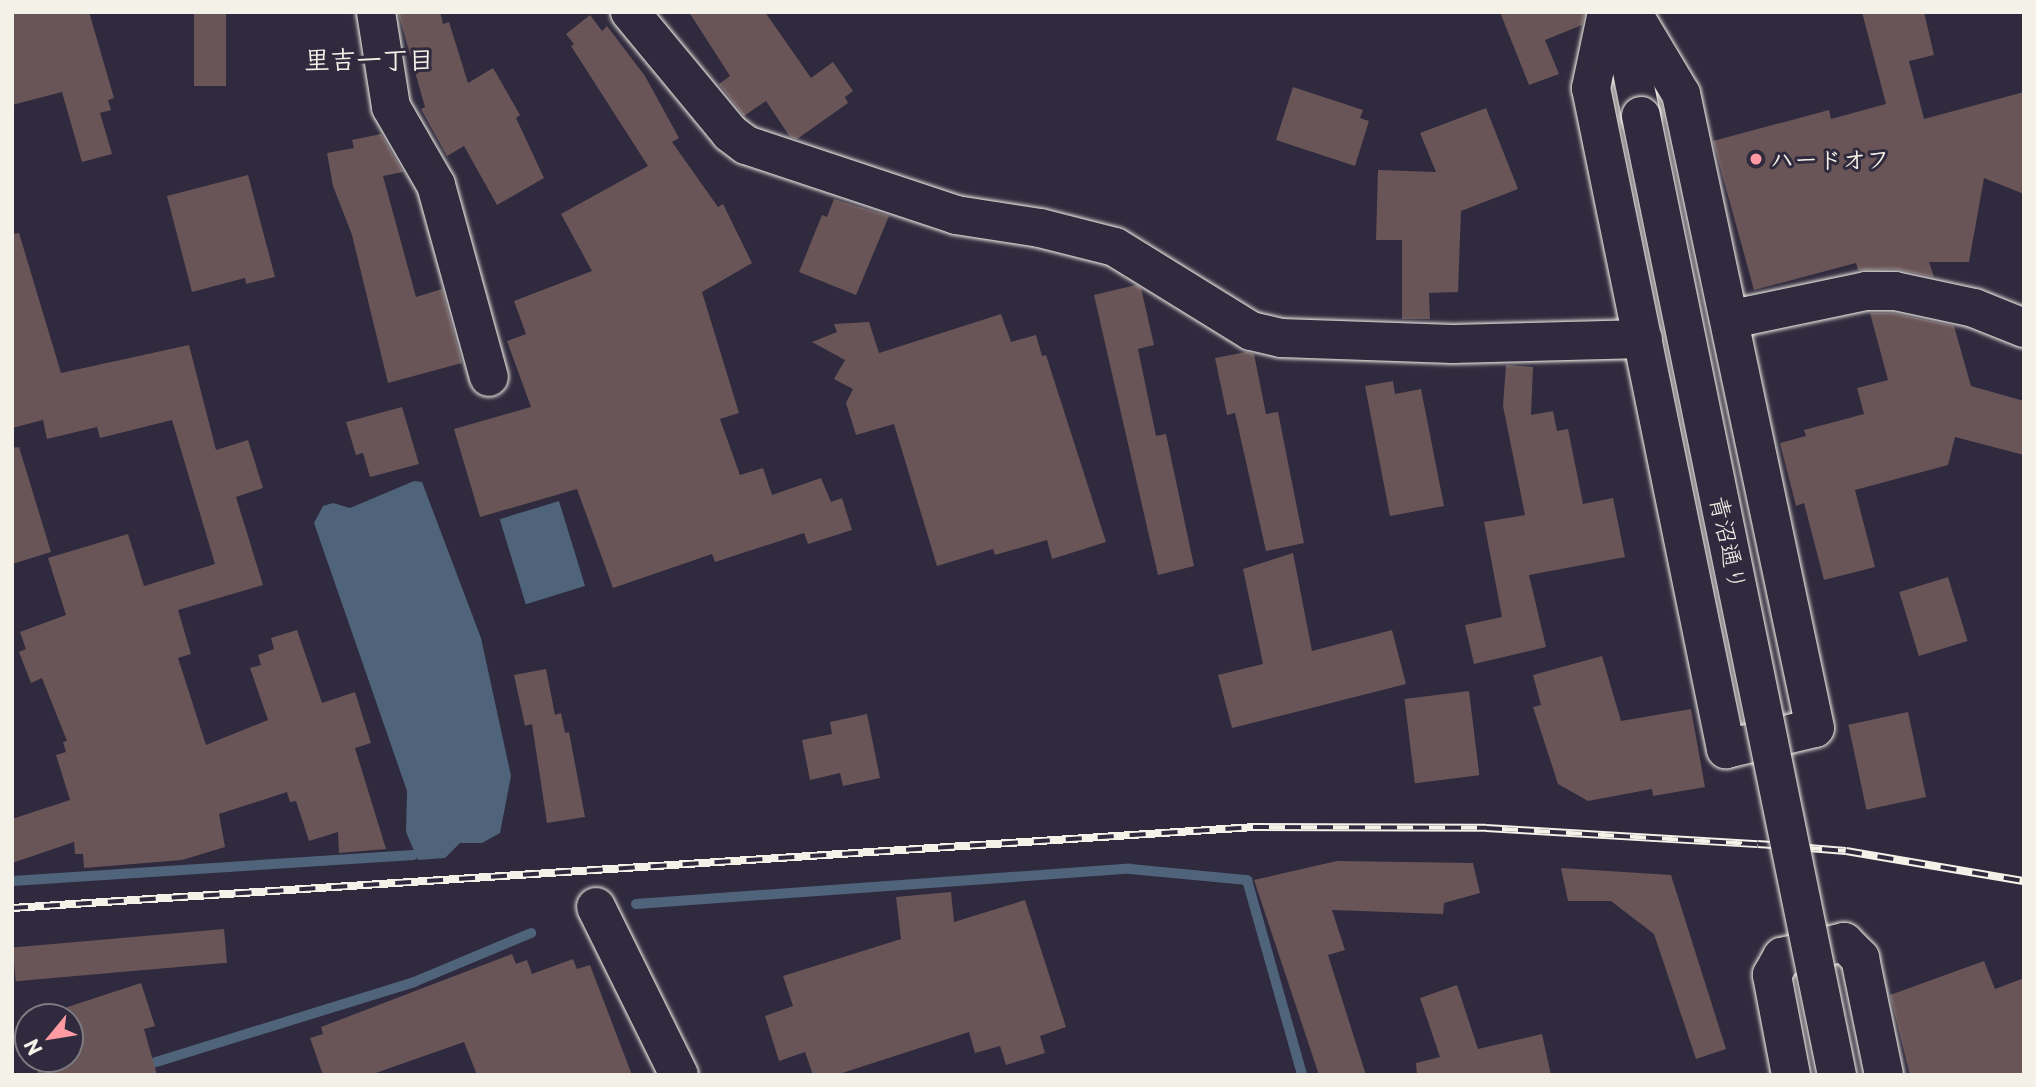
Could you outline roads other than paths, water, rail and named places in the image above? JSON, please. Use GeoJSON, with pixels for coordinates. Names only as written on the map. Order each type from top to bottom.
{"type":"FeatureCollection","features":[{"type":"Feature","properties":{"kind":"street"},"geometry":{"type":"LineString","coordinates":[[376,12],[391,107],[436,185],[489,377]]}},
{"type":"Feature","properties":{"kind":"street"},"geometry":{"type":"LineString","coordinates":[[630,12],[730,133],[746,145],[956,215],[1040,228],[1115,247],[1251,331],[1281,338],[1453,344],[1643,338]]}},
{"type":"Feature","properties":{"kind":"street"},"geometry":{"type":"LineString","coordinates":[[1607,12],[1591,88],[1727,749],[1815,728],[1732,319],[1681,94],[1632,12]]}},
{"type":"Feature","properties":{"kind":"street","name":"青沼通り"},"geometry":{"type":"LineString","coordinates":[[1619,12],[1837,1075]]}},
{"type":"Feature","properties":{"kind":"street"},"geometry":{"type":"LineString","coordinates":[[1732,319],[1866,291],[1895,290],[1974,308],[2024,328]]}},
{"type":"Feature","properties":{"kind":"street"},"geometry":{"type":"LineString","coordinates":[[596,906],[679,1075]]}},
{"type":"Feature","properties":{"kind":"street"},"geometry":{"type":"LineString","coordinates":[[1791,1075],[1772,975],[1782,957],[1844,942],[1860,958],[1884,1075]]}},
{"type":"Feature","properties":{"kind":"water"},"geometry":{"type":"Polygon","coordinates":[[[414,481],[422,482],[481,638],[511,776],[500,833],[482,843],[460,843],[445,858],[418,860],[406,832],[407,791],[314,523],[323,506],[333,503],[350,508],[414,481]]]}},
{"type":"Feature","properties":{"kind":"water"},"geometry":{"type":"Polygon","coordinates":[[[559,501],[585,586],[526,604],[500,519],[559,501]]]}},
{"type":"Feature","properties":{"kind":"waterway"},"geometry":{"type":"LineString","coordinates":[[12,881],[413,855]]}},
{"type":"Feature","properties":{"kind":"waterway"},"geometry":{"type":"LineString","coordinates":[[636,904],[1130,869],[1247,880],[1302,1075]]}},
{"type":"Feature","properties":{"kind":"waterway"},"geometry":{"type":"LineString","coordinates":[[140,1067],[414,982],[531,933]]}},
{"type":"Feature","properties":{"kind":"railway"},"geometry":{"type":"LineString","coordinates":[[12,908],[1253,827],[1486,828],[1758,844],[1846,851],[2024,881]]}},
{"type":"Feature","properties":{"kind":"place","name":"ハードオフ"},"geometry":{"type":"Point","coordinates":[1756,159]}},
{"type":"Feature","properties":{"kind":"district","name":"里吉一丁目"},"geometry":{"type":"Point","coordinates":[369,59]}}]}
